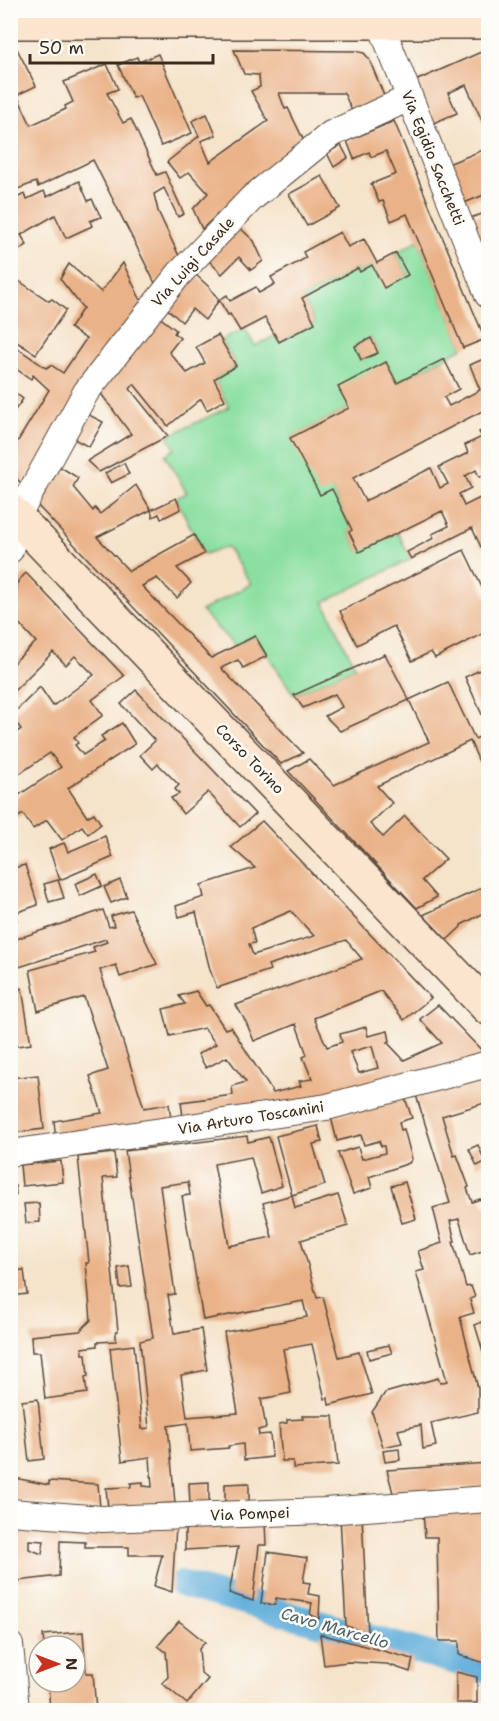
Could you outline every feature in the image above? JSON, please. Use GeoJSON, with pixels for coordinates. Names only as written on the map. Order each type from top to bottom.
{"type":"FeatureCollection","features":[{"type":"Feature","properties":{"kind":"main road"},"geometry":{"type":"LineString","coordinates":[[28,18],[377,15],[489,22]]}},
{"type":"Feature","properties":{"kind":"main road","name":"Corso Torino"},"geometry":{"type":"LineString","coordinates":[[14,513],[489,1008]]}},
{"type":"Feature","properties":{"kind":"street","name":"Via Egidio Sacchetti"},"geometry":{"type":"LineString","coordinates":[[377,15],[489,295]]}},
{"type":"Feature","properties":{"kind":"street","name":"Via Luigi Casale"},"geometry":{"type":"LineString","coordinates":[[10,550],[14,513],[86,392],[179,274],[252,198],[331,134],[409,98]]}},
{"type":"Feature","properties":{"kind":"street","name":"Via Arturo Toscanini"},"geometry":{"type":"LineString","coordinates":[[10,1153],[327,1107],[489,1064]]}},
{"type":"Feature","properties":{"kind":"street","name":"Via Pompei"},"geometry":{"type":"LineString","coordinates":[[10,1512],[102,1519],[324,1511],[489,1498]]}},
{"type":"Feature","properties":{"kind":"street"},"geometry":{"type":"LineString","coordinates":[[10,1645],[16,1710]]}},
{"type":"Feature","properties":{"kind":"green space"},"geometry":{"type":"Polygon","coordinates":[[[418,240],[463,348],[397,383],[386,362],[349,408],[291,438],[332,489],[352,530],[349,532],[359,551],[398,533],[411,559],[324,602],[355,667],[294,695],[255,636],[235,646],[201,611],[251,584],[227,547],[204,554],[176,498],[187,493],[165,455],[175,449],[168,436],[229,407],[214,379],[236,366],[222,340],[245,329],[255,346],[275,336],[279,342],[315,323],[302,298],[358,268],[361,272],[372,265],[408,275],[396,253],[418,240]],[[371,338],[355,346],[361,360],[378,352],[371,338]]]}},
{"type":"Feature","properties":{"kind":"building"},"geometry":{"type":"Polygon","coordinates":[[[10,49],[17,49],[36,86],[17,95],[31,125],[66,109],[65,106],[73,102],[64,82],[107,64],[118,89],[107,93],[123,123],[131,119],[157,175],[165,172],[184,214],[178,217],[164,188],[154,194],[158,211],[179,256],[156,285],[93,160],[38,187],[36,182],[10,192],[10,49]]]}},
{"type":"Feature","properties":{"kind":"building"},"geometry":{"type":"Polygon","coordinates":[[[234,50],[364,53],[369,59],[385,98],[353,113],[344,93],[279,93],[285,109],[288,108],[304,141],[245,188],[202,229],[193,209],[208,193],[189,172],[180,178],[167,162],[199,136],[192,121],[207,114],[216,135],[201,141],[210,162],[268,121],[251,91],[260,87],[259,75],[244,74],[234,50]]]}},
{"type":"Feature","properties":{"kind":"building"},"geometry":{"type":"Polygon","coordinates":[[[481,52],[488,68],[488,134],[466,85],[448,93],[457,113],[431,124],[413,82],[481,52]]]}},
{"type":"Feature","properties":{"kind":"building"},"geometry":{"type":"Polygon","coordinates":[[[158,54],[192,133],[161,146],[139,96],[133,98],[118,65],[137,57],[139,62],[158,54]]]}},
{"type":"Feature","properties":{"kind":"building"},"geometry":{"type":"Polygon","coordinates":[[[394,121],[485,339],[463,348],[407,214],[391,221],[383,201],[379,202],[371,184],[396,174],[386,151],[371,157],[369,152],[354,159],[347,141],[394,121]]]}},
{"type":"Feature","properties":{"kind":"building"},"geometry":{"type":"Polygon","coordinates":[[[341,145],[348,158],[334,167],[327,153],[341,145]]]}},
{"type":"Feature","properties":{"kind":"building"},"geometry":{"type":"Polygon","coordinates":[[[488,148],[488,191],[464,203],[448,164],[488,148]]]}},
{"type":"Feature","properties":{"kind":"building"},"geometry":{"type":"Polygon","coordinates":[[[322,176],[340,208],[307,226],[289,194],[322,176]]]}},
{"type":"Feature","properties":{"kind":"building"},"geometry":{"type":"Polygon","coordinates":[[[79,181],[88,201],[92,199],[101,217],[90,221],[92,226],[66,238],[55,215],[21,235],[27,245],[12,254],[13,257],[10,258],[10,202],[24,194],[27,199],[44,191],[47,197],[79,181]]]}},
{"type":"Feature","properties":{"kind":"building"},"geometry":{"type":"Polygon","coordinates":[[[488,212],[488,264],[470,218],[488,212]]]}},
{"type":"Feature","properties":{"kind":"building"},"geometry":{"type":"Polygon","coordinates":[[[237,225],[254,241],[263,261],[251,270],[239,257],[222,274],[206,258],[237,225]]]}},
{"type":"Feature","properties":{"kind":"building"},"geometry":{"type":"Polygon","coordinates":[[[340,232],[348,247],[364,239],[377,263],[396,253],[408,275],[384,288],[372,265],[360,272],[358,268],[302,298],[315,323],[279,342],[265,318],[240,331],[219,300],[227,295],[230,301],[256,287],[259,293],[275,284],[271,277],[306,258],[303,252],[340,232]]]}},
{"type":"Feature","properties":{"kind":"building"},"geometry":{"type":"Polygon","coordinates":[[[123,263],[142,303],[23,485],[10,472],[10,440],[18,441],[49,390],[33,375],[31,379],[10,365],[10,343],[46,368],[51,365],[63,373],[86,339],[70,328],[83,308],[60,279],[69,264],[101,292],[123,263]]]}},
{"type":"Feature","properties":{"kind":"building"},"geometry":{"type":"Polygon","coordinates":[[[193,272],[219,300],[205,320],[192,309],[182,322],[165,307],[193,272]]]}},
{"type":"Feature","properties":{"kind":"building"},"geometry":{"type":"Polygon","coordinates":[[[16,279],[49,301],[52,299],[66,310],[36,354],[10,338],[10,287],[16,279]]]}},
{"type":"Feature","properties":{"kind":"building"},"geometry":{"type":"Polygon","coordinates":[[[158,316],[176,330],[174,333],[180,338],[169,352],[187,373],[205,363],[196,347],[218,335],[236,366],[214,379],[225,400],[207,410],[201,399],[168,426],[134,384],[130,389],[168,436],[99,472],[87,461],[131,434],[99,391],[158,316]]]}},
{"type":"Feature","properties":{"kind":"building"},"geometry":{"type":"Polygon","coordinates":[[[371,338],[378,353],[361,360],[355,346],[371,338]]]}},
{"type":"Feature","properties":{"kind":"building"},"geometry":{"type":"Polygon","coordinates":[[[488,357],[488,408],[353,478],[365,501],[431,468],[440,488],[448,484],[439,467],[468,453],[465,445],[482,437],[479,432],[488,428],[488,473],[479,477],[476,470],[465,476],[471,488],[459,494],[464,506],[488,494],[488,543],[481,547],[472,528],[411,559],[407,552],[434,538],[432,534],[449,526],[442,511],[359,552],[349,532],[352,530],[332,489],[320,495],[290,438],[349,408],[338,387],[386,362],[397,383],[444,359],[459,389],[444,397],[449,406],[480,390],[470,365],[488,357]]]}},
{"type":"Feature","properties":{"kind":"building"},"geometry":{"type":"Polygon","coordinates":[[[10,389],[23,399],[10,417],[10,389]]]}},
{"type":"Feature","properties":{"kind":"building"},"geometry":{"type":"Polygon","coordinates":[[[87,414],[103,422],[89,447],[74,439],[87,414]]]}},
{"type":"Feature","properties":{"kind":"building"},"geometry":{"type":"Polygon","coordinates":[[[124,463],[129,474],[111,483],[105,473],[124,463]]]}},
{"type":"Feature","properties":{"kind":"building"},"geometry":{"type":"Polygon","coordinates":[[[59,466],[78,478],[73,487],[93,511],[95,508],[100,514],[136,485],[151,510],[97,537],[129,571],[194,535],[204,554],[177,568],[191,583],[177,598],[157,578],[142,586],[211,658],[255,636],[267,656],[243,668],[238,660],[221,668],[303,753],[281,764],[36,504],[59,466]]]}},
{"type":"Feature","properties":{"kind":"building"},"geometry":{"type":"Polygon","coordinates":[[[176,498],[181,509],[161,519],[159,514],[153,517],[151,510],[176,498]]]}},
{"type":"Feature","properties":{"kind":"building"},"geometry":{"type":"Polygon","coordinates":[[[464,550],[488,600],[488,631],[435,658],[431,652],[412,661],[394,626],[357,645],[340,611],[464,550]]]}},
{"type":"Feature","properties":{"kind":"building"},"geometry":{"type":"Polygon","coordinates":[[[26,573],[124,676],[92,700],[103,715],[74,737],[78,743],[75,745],[83,755],[105,741],[101,736],[122,723],[135,744],[68,788],[87,817],[94,813],[101,824],[88,834],[82,826],[62,840],[47,820],[33,829],[23,814],[10,822],[10,801],[61,767],[50,753],[10,780],[10,737],[21,729],[11,716],[40,687],[53,706],[94,675],[75,656],[66,665],[53,652],[10,695],[10,666],[36,642],[13,617],[18,581],[26,573]]]}},
{"type":"Feature","properties":{"kind":"building"},"geometry":{"type":"Polygon","coordinates":[[[385,654],[409,700],[340,731],[325,716],[342,707],[335,694],[303,708],[294,695],[385,654]]]}},
{"type":"Feature","properties":{"kind":"building"},"geometry":{"type":"Polygon","coordinates":[[[488,666],[488,721],[484,719],[465,677],[488,666]]]}},
{"type":"Feature","properties":{"kind":"building"},"geometry":{"type":"Polygon","coordinates":[[[448,682],[475,739],[488,733],[488,782],[470,741],[377,786],[392,803],[370,824],[383,837],[405,816],[446,859],[422,880],[437,897],[417,908],[288,771],[309,759],[334,785],[429,742],[409,700],[448,682]]]}},
{"type":"Feature","properties":{"kind":"building"},"geometry":{"type":"Polygon","coordinates":[[[136,690],[255,814],[240,827],[208,792],[183,814],[171,798],[179,794],[175,789],[179,785],[158,764],[153,769],[140,755],[155,741],[121,704],[136,690]]]}},
{"type":"Feature","properties":{"kind":"building"},"geometry":{"type":"Polygon","coordinates":[[[262,821],[431,998],[404,1020],[381,991],[314,1018],[327,1047],[342,1042],[340,1034],[366,1027],[368,1036],[388,1031],[390,1041],[387,1042],[404,1060],[442,1043],[420,1019],[438,1005],[488,1057],[286,1112],[184,1125],[181,1102],[233,1095],[232,1086],[246,1082],[227,1057],[206,1068],[198,1054],[216,1044],[204,1028],[170,1036],[163,1009],[185,1004],[179,996],[196,991],[206,1006],[209,1005],[225,1029],[231,1027],[273,1093],[301,1086],[299,1081],[312,1079],[303,1057],[307,1055],[296,1024],[254,1041],[236,1005],[362,959],[346,940],[268,965],[270,970],[217,988],[210,970],[196,912],[179,917],[176,906],[204,897],[201,885],[255,868],[231,847],[262,821]],[[291,911],[251,928],[255,943],[249,944],[253,955],[314,936],[291,911]],[[372,1046],[350,1052],[359,1073],[378,1068],[372,1046]]]}},
{"type":"Feature","properties":{"kind":"building"},"geometry":{"type":"Polygon","coordinates":[[[105,836],[113,857],[60,880],[49,849],[64,843],[68,852],[105,836]]]}},
{"type":"Feature","properties":{"kind":"building"},"geometry":{"type":"Polygon","coordinates":[[[25,865],[38,905],[15,913],[17,921],[10,923],[10,869],[25,865]]]}},
{"type":"Feature","properties":{"kind":"building"},"geometry":{"type":"Polygon","coordinates":[[[97,874],[102,886],[80,896],[75,884],[97,874]]]}},
{"type":"Feature","properties":{"kind":"building"},"geometry":{"type":"Polygon","coordinates":[[[58,880],[64,898],[49,902],[44,884],[58,880]]]}},
{"type":"Feature","properties":{"kind":"building"},"geometry":{"type":"Polygon","coordinates":[[[120,880],[127,897],[111,903],[104,887],[120,880]]]}},
{"type":"Feature","properties":{"kind":"building"},"geometry":{"type":"Polygon","coordinates":[[[488,885],[488,911],[461,925],[447,940],[423,915],[488,885]]]}},
{"type":"Feature","properties":{"kind":"building"},"geometry":{"type":"Polygon","coordinates":[[[103,910],[109,927],[114,926],[111,916],[131,910],[157,964],[120,977],[116,965],[100,970],[144,1108],[169,1104],[172,1127],[56,1141],[54,1121],[102,1113],[90,1076],[108,1070],[84,997],[38,1011],[30,970],[95,952],[93,947],[107,942],[106,939],[10,970],[10,941],[103,910]]]}},
{"type":"Feature","properties":{"kind":"building"},"geometry":{"type":"Polygon","coordinates":[[[22,988],[31,1044],[10,1047],[10,990],[22,988]]]}},
{"type":"Feature","properties":{"kind":"building"},"geometry":{"type":"Polygon","coordinates":[[[38,1075],[44,1129],[10,1133],[10,1078],[38,1075]]]}},
{"type":"Feature","properties":{"kind":"building"},"geometry":{"type":"Polygon","coordinates":[[[488,1076],[488,1102],[442,1116],[454,1156],[457,1155],[469,1187],[467,1188],[472,1202],[480,1199],[488,1210],[488,1249],[470,1255],[459,1219],[450,1221],[455,1241],[453,1242],[466,1287],[471,1286],[475,1297],[470,1299],[474,1313],[460,1317],[478,1388],[478,1412],[431,1423],[436,1446],[423,1449],[421,1425],[398,1430],[402,1443],[383,1447],[372,1412],[385,1393],[438,1378],[440,1383],[447,1381],[416,1272],[424,1270],[418,1251],[442,1243],[433,1208],[450,1203],[416,1095],[488,1076]]]}},
{"type":"Feature","properties":{"kind":"building"},"geometry":{"type":"Polygon","coordinates":[[[405,1098],[412,1118],[399,1122],[401,1130],[404,1129],[412,1159],[409,1163],[369,1177],[372,1188],[353,1194],[338,1153],[358,1147],[362,1159],[385,1153],[384,1146],[381,1146],[379,1141],[364,1145],[361,1135],[337,1141],[331,1117],[405,1098]]]}},
{"type":"Feature","properties":{"kind":"building"},"geometry":{"type":"Polygon","coordinates":[[[318,1126],[322,1142],[313,1144],[325,1185],[292,1195],[276,1136],[318,1126]]]}},
{"type":"Feature","properties":{"kind":"building"},"geometry":{"type":"Polygon","coordinates":[[[247,1136],[248,1142],[269,1137],[282,1186],[261,1193],[251,1157],[214,1164],[229,1246],[272,1237],[263,1203],[292,1195],[295,1208],[338,1195],[348,1226],[301,1240],[317,1298],[323,1297],[339,1357],[359,1352],[372,1394],[329,1405],[328,1398],[325,1399],[312,1344],[283,1349],[291,1393],[261,1399],[266,1428],[258,1430],[259,1435],[270,1434],[272,1457],[244,1460],[243,1444],[228,1446],[229,1448],[190,1451],[188,1423],[168,1426],[175,1503],[154,1504],[154,1507],[108,1508],[106,1488],[131,1487],[131,1483],[143,1482],[143,1486],[152,1487],[150,1457],[122,1461],[110,1348],[134,1345],[142,1429],[149,1428],[140,1341],[153,1338],[125,1151],[247,1136]],[[188,1182],[160,1186],[175,1294],[168,1295],[174,1334],[201,1329],[207,1370],[181,1375],[187,1417],[238,1413],[224,1332],[307,1317],[303,1301],[203,1320],[182,1196],[190,1195],[188,1182]]]}},
{"type":"Feature","properties":{"kind":"building"},"geometry":{"type":"Polygon","coordinates":[[[478,1145],[485,1162],[477,1166],[469,1149],[478,1145]]]}},
{"type":"Feature","properties":{"kind":"building"},"geometry":{"type":"Polygon","coordinates":[[[114,1153],[117,1177],[103,1178],[118,1331],[116,1341],[97,1342],[97,1346],[82,1348],[83,1354],[86,1354],[87,1393],[45,1399],[40,1352],[32,1352],[31,1336],[80,1331],[91,1320],[86,1263],[89,1263],[78,1157],[114,1153]]]}},
{"type":"Feature","properties":{"kind":"building"},"geometry":{"type":"Polygon","coordinates":[[[61,1161],[63,1182],[22,1186],[20,1165],[61,1161]]]}},
{"type":"Feature","properties":{"kind":"building"},"geometry":{"type":"Polygon","coordinates":[[[405,1182],[416,1219],[402,1223],[391,1186],[405,1182]]]}},
{"type":"Feature","properties":{"kind":"building"},"geometry":{"type":"Polygon","coordinates":[[[15,1186],[14,1216],[10,1216],[10,1187],[15,1186]]]}},
{"type":"Feature","properties":{"kind":"building"},"geometry":{"type":"Polygon","coordinates":[[[39,1203],[40,1222],[26,1223],[24,1204],[39,1203]]]}},
{"type":"Feature","properties":{"kind":"building"},"geometry":{"type":"Polygon","coordinates":[[[129,1266],[132,1287],[120,1288],[118,1268],[129,1266]]]}},
{"type":"Feature","properties":{"kind":"building"},"geometry":{"type":"Polygon","coordinates":[[[24,1270],[27,1294],[10,1296],[10,1271],[24,1270]]]}},
{"type":"Feature","properties":{"kind":"building"},"geometry":{"type":"Polygon","coordinates":[[[488,1319],[488,1357],[485,1358],[475,1325],[488,1319]]]}},
{"type":"Feature","properties":{"kind":"building"},"geometry":{"type":"Polygon","coordinates":[[[389,1345],[392,1353],[369,1359],[367,1350],[389,1345]]]}},
{"type":"Feature","properties":{"kind":"building"},"geometry":{"type":"Polygon","coordinates":[[[38,1399],[44,1459],[29,1461],[22,1401],[38,1399]]]}},
{"type":"Feature","properties":{"kind":"building"},"geometry":{"type":"Polygon","coordinates":[[[302,1416],[333,1416],[338,1465],[293,1468],[293,1461],[282,1461],[279,1424],[287,1423],[287,1420],[303,1419],[302,1416]]]}},
{"type":"Feature","properties":{"kind":"building"},"geometry":{"type":"Polygon","coordinates":[[[399,1449],[400,1460],[385,1462],[383,1451],[399,1449]]]}},
{"type":"Feature","properties":{"kind":"building"},"geometry":{"type":"Polygon","coordinates":[[[488,1463],[488,1486],[393,1493],[387,1470],[488,1463]]]}},
{"type":"Feature","properties":{"kind":"building"},"geometry":{"type":"Polygon","coordinates":[[[10,1477],[49,1485],[49,1481],[98,1484],[100,1508],[10,1501],[10,1477]]]}},
{"type":"Feature","properties":{"kind":"building"},"geometry":{"type":"Polygon","coordinates":[[[209,1482],[209,1504],[190,1505],[189,1483],[209,1482]]]}},
{"type":"Feature","properties":{"kind":"building"},"geometry":{"type":"Polygon","coordinates":[[[249,1483],[249,1502],[225,1503],[225,1484],[249,1483]]]}},
{"type":"Feature","properties":{"kind":"building"},"geometry":{"type":"Polygon","coordinates":[[[488,1509],[488,1578],[485,1578],[483,1633],[488,1634],[488,1664],[459,1655],[459,1641],[439,1641],[437,1537],[425,1537],[423,1513],[488,1509]]]}},
{"type":"Feature","properties":{"kind":"building"},"geometry":{"type":"Polygon","coordinates":[[[362,1516],[368,1633],[346,1626],[340,1517],[362,1516]]]}},
{"type":"Feature","properties":{"kind":"building"},"geometry":{"type":"Polygon","coordinates":[[[10,1517],[176,1526],[172,1592],[154,1586],[162,1555],[129,1555],[129,1547],[85,1547],[85,1542],[60,1541],[59,1576],[10,1582],[10,1517]],[[29,1540],[29,1549],[42,1554],[44,1541],[29,1540]]]}},
{"type":"Feature","properties":{"kind":"building"},"geometry":{"type":"Polygon","coordinates":[[[265,1522],[266,1545],[259,1545],[253,1601],[229,1593],[238,1547],[185,1550],[185,1526],[265,1522]]]}},
{"type":"Feature","properties":{"kind":"building"},"geometry":{"type":"Polygon","coordinates":[[[268,1552],[307,1558],[303,1582],[310,1583],[308,1594],[320,1596],[319,1619],[310,1615],[312,1603],[276,1598],[275,1605],[261,1603],[268,1552]]]}},
{"type":"Feature","properties":{"kind":"building"},"geometry":{"type":"Polygon","coordinates":[[[179,1621],[205,1642],[199,1649],[201,1673],[208,1679],[187,1704],[162,1683],[168,1677],[166,1652],[158,1646],[179,1621]]]}},
{"type":"Feature","properties":{"kind":"building"},"geometry":{"type":"Polygon","coordinates":[[[83,1632],[83,1634],[56,1634],[83,1632]]]}},
{"type":"Feature","properties":{"kind":"building"},"geometry":{"type":"Polygon","coordinates":[[[320,1634],[413,1659],[410,1672],[387,1664],[348,1662],[324,1665],[320,1634]]]}},
{"type":"Feature","properties":{"kind":"building"},"geometry":{"type":"Polygon","coordinates":[[[456,1672],[477,1677],[477,1703],[456,1703],[456,1672]]]}},
{"type":"Feature","properties":{"kind":"building"},"geometry":{"type":"Polygon","coordinates":[[[87,1673],[93,1673],[96,1710],[50,1710],[49,1694],[87,1694],[87,1673]]]}},
{"type":"Feature","properties":{"kind":"waterway","name":"Cavo Marcello"},"geometry":{"type":"LineString","coordinates":[[181,1584],[488,1671]]}}]}
